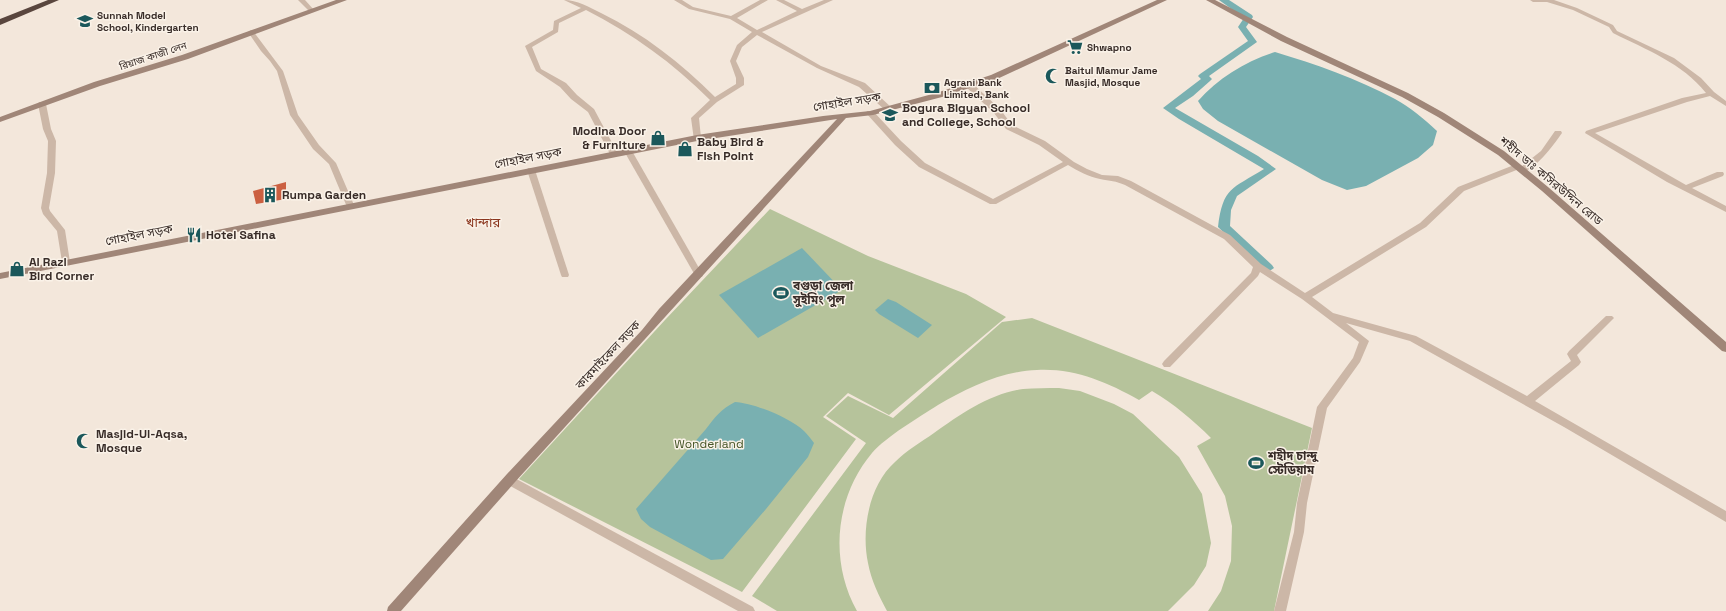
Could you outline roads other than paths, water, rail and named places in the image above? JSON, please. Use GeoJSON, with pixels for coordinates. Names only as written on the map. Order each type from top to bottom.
{"type":"FeatureCollection","features":[{"type":"Feature","properties":{"kind":"highway"},"geometry":{"type":"LineString","coordinates":[[0,18],[43,0]]}},
{"type":"Feature","properties":{"kind":"highway"},"geometry":{"type":"LineString","coordinates":[[0,22],[55,0]]}},
{"type":"Feature","properties":{"kind":"street"},"geometry":{"type":"LineString","coordinates":[[301,0],[312,11]]}},
{"type":"Feature","properties":{"kind":"street","name":"রিয়াজ কাজী লেন"},"geometry":{"type":"LineString","coordinates":[[0,120],[97,84],[185,57],[343,0]]}},
{"type":"Feature","properties":{"kind":"street"},"geometry":{"type":"LineString","coordinates":[[566,0],[586,8],[665,55],[682,68],[714,100]]}},
{"type":"Feature","properties":{"kind":"street"},"geometry":{"type":"LineString","coordinates":[[677,0],[691,8],[732,18],[819,67],[862,85],[888,108]]}},
{"type":"Feature","properties":{"kind":"street"},"geometry":{"type":"LineString","coordinates":[[732,18],[766,0]]}},
{"type":"Feature","properties":{"kind":"street"},"geometry":{"type":"LineString","coordinates":[[779,0],[802,11]]}},
{"type":"Feature","properties":{"kind":"street"},"geometry":{"type":"LineString","coordinates":[[697,138],[695,118],[714,100],[740,85],[740,78],[733,61],[739,46],[758,32],[802,11],[830,0]]}},
{"type":"Feature","properties":{"kind":"street","name":"গোহাইল সড়ক"},"geometry":{"type":"LineString","coordinates":[[0,276],[350,205],[697,138],[823,118],[870,113],[939,95],[994,77],[1164,0]]}},
{"type":"Feature","properties":{"kind":"street","name":"শহীদ ডাঃ কসিরউদ্দিন রোড"},"geometry":{"type":"LineString","coordinates":[[1210,0],[1268,31],[1405,95],[1441,114],[1501,153],[1726,348]]}},
{"type":"Feature","properties":{"kind":"street"},"geometry":{"type":"LineString","coordinates":[[1533,0],[1548,0],[1574,9],[1611,26],[1615,32],[1656,50],[1672,59],[1699,79],[1711,94],[1726,104]]}},
{"type":"Feature","properties":{"kind":"street"},"geometry":{"type":"LineString","coordinates":[[586,8],[556,22],[556,31],[528,46],[538,70],[563,85],[574,97],[591,111],[614,154]]}},
{"type":"Feature","properties":{"kind":"street"},"geometry":{"type":"LineString","coordinates":[[251,32],[262,50],[273,60],[280,71],[294,115],[316,147],[332,164],[350,205]]}},
{"type":"Feature","properties":{"kind":"street"},"geometry":{"type":"LineString","coordinates":[[969,85],[1010,127],[1042,143],[1068,162],[1084,171],[1102,177],[1115,178],[1128,183],[1227,238],[1258,266],[1305,297],[1364,341],[1357,359],[1322,407],[1302,503],[1300,532],[1280,611]]}},
{"type":"Feature","properties":{"kind":"street"},"geometry":{"type":"LineString","coordinates":[[1711,94],[1686,100],[1588,133],[1670,180],[1726,209]]}},
{"type":"Feature","properties":{"kind":"street"},"geometry":{"type":"LineString","coordinates":[[42,104],[47,129],[52,142],[51,173],[45,208],[46,212],[62,230],[66,262]]}},
{"type":"Feature","properties":{"kind":"street"},"geometry":{"type":"LineString","coordinates":[[870,113],[898,143],[922,165],[993,202],[1068,162]]}},
{"type":"Feature","properties":{"kind":"street","name":"কারমাইকেল সড়ক"},"geometry":{"type":"LineString","coordinates":[[393,611],[509,480],[843,117]]}},
{"type":"Feature","properties":{"kind":"street"},"geometry":{"type":"LineString","coordinates":[[1305,297],[1423,225],[1461,189],[1519,168],[1544,153],[1558,133]]}},
{"type":"Feature","properties":{"kind":"street"},"geometry":{"type":"LineString","coordinates":[[628,151],[699,275]]}},
{"type":"Feature","properties":{"kind":"street"},"geometry":{"type":"LineString","coordinates":[[531,170],[565,275]]}},
{"type":"Feature","properties":{"kind":"street"},"geometry":{"type":"LineString","coordinates":[[1686,188],[1720,174]]}},
{"type":"Feature","properties":{"kind":"street"},"geometry":{"type":"LineString","coordinates":[[1167,364],[1255,274],[1258,266]]}},
{"type":"Feature","properties":{"kind":"street"},"geometry":{"type":"LineString","coordinates":[[1328,314],[1413,338],[1726,517]]}},
{"type":"Feature","properties":{"kind":"street"},"geometry":{"type":"LineString","coordinates":[[1527,402],[1576,362],[1572,354],[1609,318]]}},
{"type":"Feature","properties":{"kind":"street"},"geometry":{"type":"LineString","coordinates":[[509,480],[750,611]]}},
{"type":"Feature","properties":{"kind":"water"},"geometry":{"type":"Polygon","coordinates":[[[1275,52],[1321,67],[1401,102],[1437,131],[1433,145],[1418,158],[1366,186],[1347,190],[1322,180],[1218,121],[1203,109],[1198,101],[1214,85],[1243,65],[1275,52]]]}},
{"type":"Feature","properties":{"kind":"water","name":"বগুড়া জেলা সুইমিং পুল"},"geometry":{"type":"Polygon","coordinates":[[[802,248],[842,290],[758,338],[719,295],[802,248]]]}},
{"type":"Feature","properties":{"kind":"water"},"geometry":{"type":"Polygon","coordinates":[[[888,299],[896,302],[932,325],[918,338],[875,310],[888,299]]]}},
{"type":"Feature","properties":{"kind":"water"},"geometry":{"type":"Polygon","coordinates":[[[735,402],[752,405],[781,416],[798,426],[814,443],[808,457],[723,559],[711,560],[650,527],[641,519],[636,509],[715,417],[726,407],[735,402]]]}},
{"type":"Feature","properties":{"kind":"waterway"},"geometry":{"type":"LineString","coordinates":[[1223,0],[1249,17],[1242,27],[1253,42],[1203,76],[1207,79],[1190,94],[1168,108],[1271,169],[1232,194],[1226,210],[1224,227],[1268,268]]}},
{"type":"Feature","properties":{"kind":"place","name":"Sunnah Model School, Kindergarten"},"geometry":{"type":"Point","coordinates":[85,21]}},
{"type":"Feature","properties":{"kind":"place","name":"Shwapno"},"geometry":{"type":"Point","coordinates":[1075,47]}},
{"type":"Feature","properties":{"kind":"place","name":"Baitul Mamur Jame Masjid, Mosque"},"geometry":{"type":"Point","coordinates":[1053,76]}},
{"type":"Feature","properties":{"kind":"place","name":"Agrani Bank Limited, Bank"},"geometry":{"type":"Point","coordinates":[932,88]}},
{"type":"Feature","properties":{"kind":"place","name":"Bogura Bigyan School and College, School"},"geometry":{"type":"Point","coordinates":[890,115]}},
{"type":"Feature","properties":{"kind":"place","name":"Modina Door & Furniture"},"geometry":{"type":"Point","coordinates":[658,138]}},
{"type":"Feature","properties":{"kind":"place","name":"Baby Bird & Fish Point"},"geometry":{"type":"Point","coordinates":[685,149]}},
{"type":"Feature","properties":{"kind":"place","name":"Rumpa Garden"},"geometry":{"type":"Point","coordinates":[270,195]}},
{"type":"Feature","properties":{"kind":"place","name":"Hotel Safina"},"geometry":{"type":"Point","coordinates":[194,235]}},
{"type":"Feature","properties":{"kind":"place","name":"Al Razi Bird Corner"},"geometry":{"type":"Point","coordinates":[17,269]}},
{"type":"Feature","properties":{"kind":"place","name":"বগুড়া জেলা সুইমিং পুল"},"geometry":{"type":"Point","coordinates":[781,293]}},
{"type":"Feature","properties":{"kind":"place","name":"Masjid-Ul-Aqsa, Mosque"},"geometry":{"type":"Point","coordinates":[84,441]}},
{"type":"Feature","properties":{"kind":"place","name":"শহীদ চান্দু স্টেডিয়াম"},"geometry":{"type":"Point","coordinates":[1256,463]}},
{"type":"Feature","properties":{"kind":"district","name":"খান্দার"},"geometry":{"type":"Point","coordinates":[483,222]}},
{"type":"Feature","properties":{"kind":"park label","name":"Wonderland"},"geometry":{"type":"Point","coordinates":[709,444]}}]}
